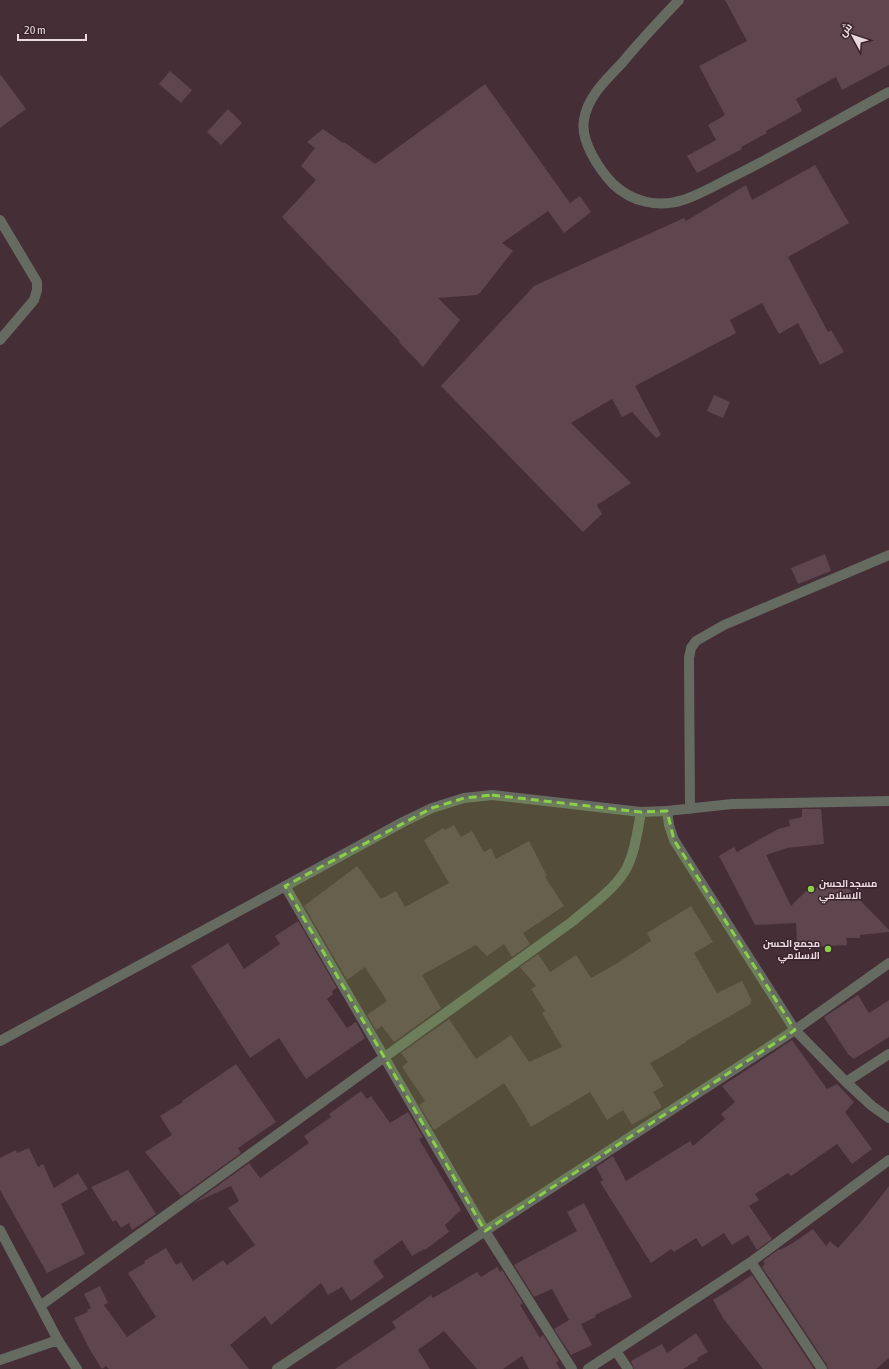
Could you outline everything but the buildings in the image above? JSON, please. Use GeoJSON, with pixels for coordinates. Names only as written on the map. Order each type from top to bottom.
{"type":"FeatureCollection","features":[{"type":"Feature","properties":{"kind":"street"},"geometry":{"type":"LineString","coordinates":[[679,0],[643,38],[602,86],[587,107],[584,121],[586,140],[593,156],[605,175],[622,192],[634,199],[650,203],[666,204],[684,200],[755,166],[889,92]]}},
{"type":"Feature","properties":{"kind":"street"},"geometry":{"type":"LineString","coordinates":[[0,220],[37,282],[37,290],[34,300],[0,340]]}},
{"type":"Feature","properties":{"kind":"street"},"geometry":{"type":"LineString","coordinates":[[690,809],[689,658],[691,648],[696,641],[724,625],[889,555]]}},
{"type":"Feature","properties":{"kind":"street"},"geometry":{"type":"LineString","coordinates":[[0,1041],[432,808],[464,798],[492,795],[641,812],[690,809],[732,804],[889,801]]}},
{"type":"Feature","properties":{"kind":"street"},"geometry":{"type":"LineString","coordinates":[[667,811],[668,825],[674,840],[795,1030],[846,1082],[872,1106],[889,1118]]}},
{"type":"Feature","properties":{"kind":"street"},"geometry":{"type":"LineString","coordinates":[[40,1306],[573,921],[620,878],[629,864],[641,812]]}},
{"type":"Feature","properties":{"kind":"street"},"geometry":{"type":"LineString","coordinates":[[285,886],[485,1231],[572,1369]]}},
{"type":"Feature","properties":{"kind":"street"},"geometry":{"type":"LineString","coordinates":[[277,1369],[485,1231],[795,1030],[889,962]]}},
{"type":"Feature","properties":{"kind":"street"},"geometry":{"type":"LineString","coordinates":[[846,1082],[889,1054]]}},
{"type":"Feature","properties":{"kind":"street"},"geometry":{"type":"LineString","coordinates":[[588,1369],[751,1262],[889,1160]]}},
{"type":"Feature","properties":{"kind":"street"},"geometry":{"type":"LineString","coordinates":[[0,1230],[58,1340],[77,1369]]}},
{"type":"Feature","properties":{"kind":"street"},"geometry":{"type":"LineString","coordinates":[[751,1262],[822,1369]]}},
{"type":"Feature","properties":{"kind":"street"},"geometry":{"type":"LineString","coordinates":[[0,1360],[58,1340]]}},
{"type":"Feature","properties":{"kind":"street"},"geometry":{"type":"LineString","coordinates":[[616,1351],[628,1369]]}},
{"type":"Feature","properties":{"kind":"highlighted area"},"geometry":{"type":"Polygon","coordinates":[[[492,795],[641,812],[667,811],[674,840],[795,1030],[485,1231],[285,886],[432,808],[464,798],[492,795]]]}},
{"type":"Feature","properties":{"kind":"place","name":"مسجد الحسن الاسلامي"},"geometry":{"type":"Point","coordinates":[811,889]}},
{"type":"Feature","properties":{"kind":"place","name":"مجمع الحسن الاسلامي"},"geometry":{"type":"Point","coordinates":[828,949]}}]}
